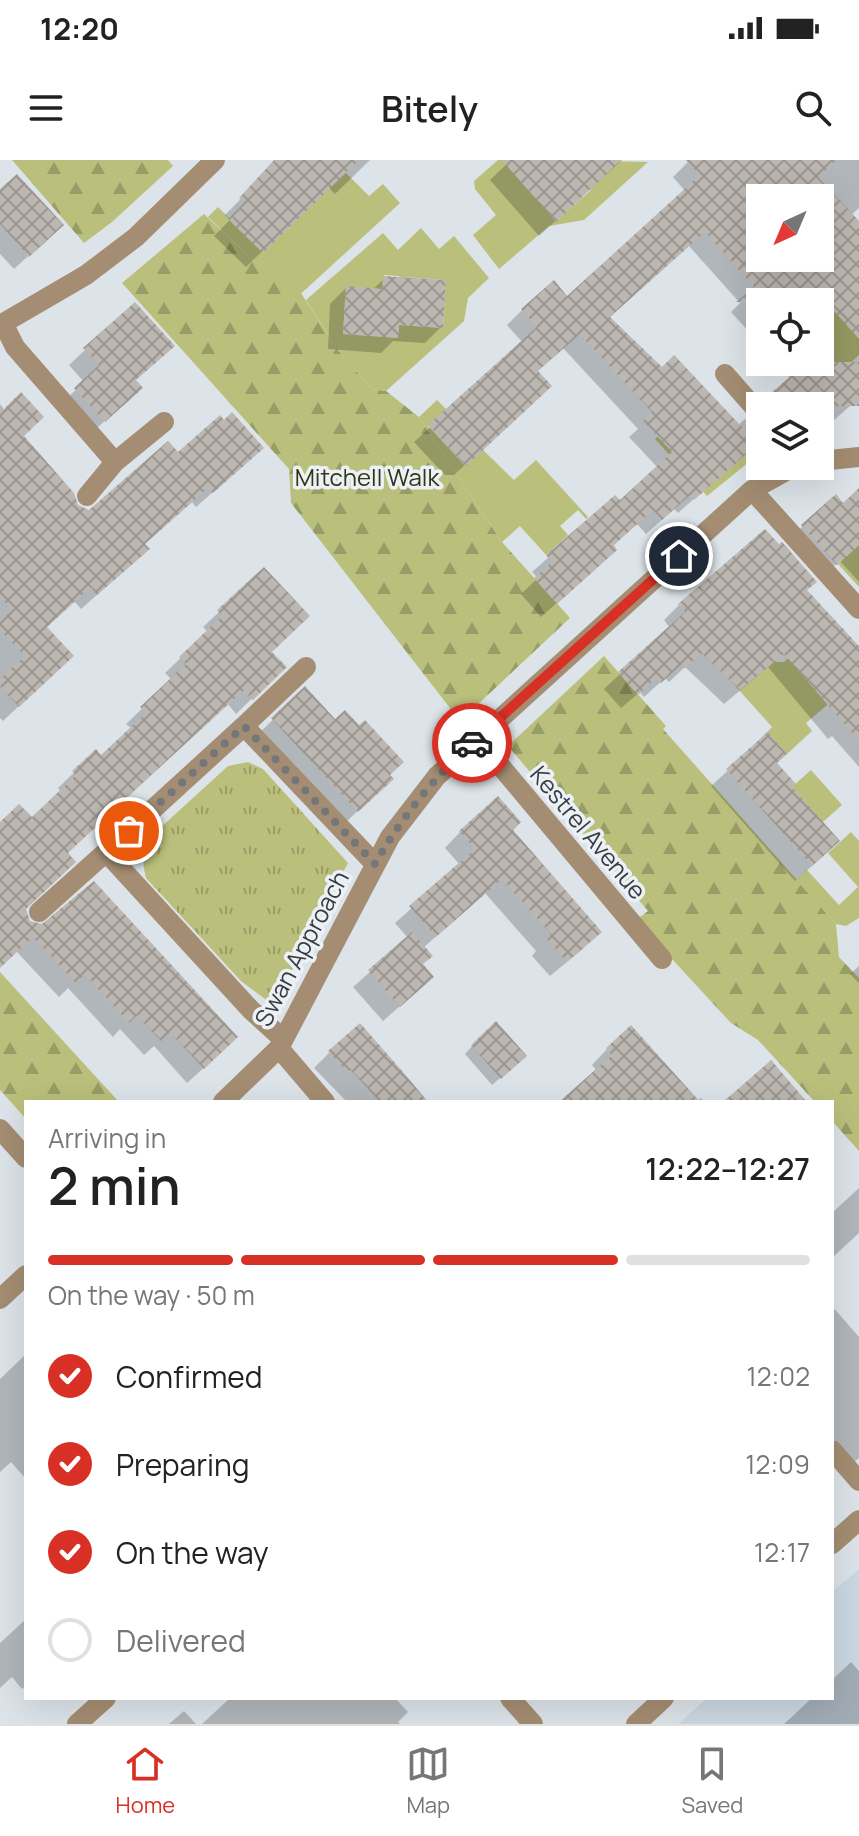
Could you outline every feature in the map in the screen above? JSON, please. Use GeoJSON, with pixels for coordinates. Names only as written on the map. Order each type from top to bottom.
{"type":"FeatureCollection","features":[{"type":"Feature","properties":{"kind":"street"},"geometry":{"type":"LineString","coordinates":[[115,462],[15,347],[2,324],[86,275],[136,237],[215,160]]}},
{"type":"Feature","properties":{"kind":"street"},"geometry":{"type":"LineString","coordinates":[[725,374],[746,398]]}},
{"type":"Feature","properties":{"kind":"street"},"geometry":{"type":"LineString","coordinates":[[87,496],[115,462],[164,422]]}},
{"type":"Feature","properties":{"kind":"street"},"geometry":{"type":"LineString","coordinates":[[834,460],[859,457]]}},
{"type":"Feature","properties":{"kind":"street","name":"Swan Approach"},"geometry":{"type":"LineString","coordinates":[[225,1100],[281,1043],[390,837],[437,776],[752,490],[770,480]]}},
{"type":"Feature","properties":{"kind":"street"},"geometry":{"type":"LineString","coordinates":[[752,490],[859,609]]}},
{"type":"Feature","properties":{"kind":"street"},"geometry":{"type":"LineString","coordinates":[[39,912],[306,667]]}},
{"type":"Feature","properties":{"kind":"street"},"geometry":{"type":"LineString","coordinates":[[244,726],[375,864]]}},
{"type":"Feature","properties":{"kind":"street","name":"Kestrel Avenue"},"geometry":{"type":"LineString","coordinates":[[477,738],[662,959]]}},
{"type":"Feature","properties":{"kind":"street"},"geometry":{"type":"LineString","coordinates":[[106,852],[281,1043],[324,1100]]}},
{"type":"Feature","properties":{"kind":"street"},"geometry":{"type":"LineString","coordinates":[[0,1129],[24,1156]]}},
{"type":"Feature","properties":{"kind":"street"},"geometry":{"type":"LineString","coordinates":[[0,1299],[24,1277]]}},
{"type":"Feature","properties":{"kind":"street"},"geometry":{"type":"LineString","coordinates":[[834,1452],[859,1481]]}},
{"type":"Feature","properties":{"kind":"street"},"geometry":{"type":"LineString","coordinates":[[834,1542],[859,1520]]}},
{"type":"Feature","properties":{"kind":"street"},"geometry":{"type":"LineString","coordinates":[[77,1724],[104,1700]]}},
{"type":"Feature","properties":{"kind":"street"},"geometry":{"type":"LineString","coordinates":[[512,1700],[533,1724]]}},
{"type":"Feature","properties":{"kind":"street"},"geometry":{"type":"LineString","coordinates":[[636,1724],[662,1700]]}},
{"type":"Feature","properties":{"kind":"shaded area"},"geometry":{"type":"Polygon","coordinates":[[[859,1569],[859,1724],[678,1724],[705,1700],[834,1700],[834,1590],[859,1569]]]}},
{"type":"Feature","properties":{"kind":"green space"},"geometry":{"type":"Polygon","coordinates":[[[12,160],[168,160],[173,166],[112,222],[84,243],[12,160]]]}},
{"type":"Feature","properties":{"kind":"green space"},"geometry":{"type":"Polygon","coordinates":[[[498,160],[508,160],[505,163],[556,221],[591,190],[564,160],[648,162],[584,220],[549,226],[499,269],[473,235],[496,215],[475,189],[474,181],[498,160]]]}},
{"type":"Feature","properties":{"kind":"green space"},"geometry":{"type":"Polygon","coordinates":[[[338,165],[369,196],[383,184],[400,203],[294,300],[208,217],[218,207],[263,252],[291,226],[289,224],[338,165]]]}},
{"type":"Feature","properties":{"kind":"green space","name":"Mitchell Walk"},"geometry":{"type":"Polygon","coordinates":[[[204,214],[294,299],[301,293],[338,350],[372,389],[386,391],[419,417],[502,542],[570,618],[460,721],[291,503],[289,469],[122,283],[204,214]]]}},
{"type":"Feature","properties":{"kind":"green space"},"geometry":{"type":"Polygon","coordinates":[[[421,228],[439,249],[454,236],[489,278],[468,298],[464,321],[386,391],[372,389],[338,350],[306,300],[383,233],[398,250],[421,228]],[[384,275],[382,289],[346,287],[343,334],[398,338],[399,325],[443,328],[446,280],[403,277],[398,290],[399,276],[384,275]]]}},
{"type":"Feature","properties":{"kind":"green space"},"geometry":{"type":"Polygon","coordinates":[[[859,251],[859,355],[828,383],[825,376],[834,376],[834,288],[820,288],[820,272],[834,272],[834,255],[859,251]]]}},
{"type":"Feature","properties":{"kind":"green space"},"geometry":{"type":"Polygon","coordinates":[[[437,400],[446,409],[428,426],[465,466],[483,450],[514,480],[536,460],[588,517],[586,519],[578,510],[560,526],[568,535],[546,555],[520,526],[502,542],[419,417],[437,400]]]}},
{"type":"Feature","properties":{"kind":"green space"},"geometry":{"type":"Polygon","coordinates":[[[697,400],[709,453],[726,472],[746,454],[746,464],[707,496],[655,439],[697,400]]]}},
{"type":"Feature","properties":{"kind":"green space"},"geometry":{"type":"Polygon","coordinates":[[[859,545],[859,587],[838,564],[859,545]]]}},
{"type":"Feature","properties":{"kind":"green space"},"geometry":{"type":"Polygon","coordinates":[[[793,654],[833,700],[806,723],[812,731],[787,754],[771,736],[761,745],[758,741],[772,727],[729,679],[771,656],[776,662],[784,662],[793,654]]]}},
{"type":"Feature","properties":{"kind":"green space"},"geometry":{"type":"Polygon","coordinates":[[[604,656],[666,726],[663,729],[836,924],[839,957],[859,978],[859,1151],[834,1123],[834,1100],[813,1100],[758,1040],[731,1023],[636,920],[648,911],[508,746],[604,656]]]}},
{"type":"Feature","properties":{"kind":"green space"},"geometry":{"type":"Polygon","coordinates":[[[248,762],[263,769],[348,863],[273,1005],[241,981],[146,878],[144,867],[149,838],[228,766],[248,762]]]}},
{"type":"Feature","properties":{"kind":"green space"},"geometry":{"type":"Polygon","coordinates":[[[811,770],[842,805],[815,829],[784,794],[811,770]]]}},
{"type":"Feature","properties":{"kind":"green space"},"geometry":{"type":"Polygon","coordinates":[[[851,832],[859,841],[859,918],[846,926],[836,924],[796,880],[807,870],[839,905],[858,887],[828,853],[851,832]]]}},
{"type":"Feature","properties":{"kind":"green space"},"geometry":{"type":"Polygon","coordinates":[[[0,972],[117,1100],[24,1100],[24,1117],[0,1090],[0,972]]]}},
{"type":"Feature","properties":{"kind":"building"},"geometry":{"type":"Polygon","coordinates":[[[274,160],[359,160],[263,253],[228,219],[244,203],[239,198],[274,160]]]}},
{"type":"Feature","properties":{"kind":"building"},"geometry":{"type":"Polygon","coordinates":[[[502,160],[621,160],[556,222],[502,160]]]}},
{"type":"Feature","properties":{"kind":"building"},"geometry":{"type":"Polygon","coordinates":[[[686,160],[837,160],[818,177],[825,184],[746,184],[746,272],[834,272],[834,194],[859,221],[859,339],[834,311],[834,288],[753,288],[705,232],[610,317],[662,367],[674,355],[746,431],[746,454],[694,500],[690,495],[662,520],[653,510],[614,545],[617,550],[557,604],[534,578],[552,562],[546,555],[615,495],[620,500],[672,452],[643,421],[652,412],[580,334],[538,371],[552,386],[466,466],[428,425],[537,327],[521,309],[554,280],[567,296],[700,175],[686,160]]]}},
{"type":"Feature","properties":{"kind":"building"},"geometry":{"type":"Polygon","coordinates":[[[17,174],[64,225],[29,257],[0,224],[0,189],[17,174]]]}},
{"type":"Feature","properties":{"kind":"building"},"geometry":{"type":"Polygon","coordinates":[[[383,276],[446,280],[443,328],[399,325],[399,338],[343,334],[346,286],[382,289],[383,276]]]}},
{"type":"Feature","properties":{"kind":"building"},"geometry":{"type":"Polygon","coordinates":[[[746,294],[746,302],[736,302],[746,294]]]}},
{"type":"Feature","properties":{"kind":"building"},"geometry":{"type":"Polygon","coordinates":[[[135,302],[175,346],[136,380],[143,388],[105,422],[74,388],[99,365],[83,348],[135,302]]]}},
{"type":"Feature","properties":{"kind":"building"},"geometry":{"type":"Polygon","coordinates":[[[834,362],[859,362],[859,406],[834,406],[834,392],[820,392],[820,387],[814,392],[772,392],[791,376],[834,376],[834,362]]]}},
{"type":"Feature","properties":{"kind":"building"},"geometry":{"type":"Polygon","coordinates":[[[21,392],[44,417],[24,436],[74,493],[78,505],[89,510],[168,441],[178,452],[220,415],[224,420],[232,412],[264,448],[213,493],[208,488],[145,544],[150,549],[97,595],[91,587],[47,627],[74,656],[19,707],[0,686],[0,679],[25,656],[0,630],[0,621],[12,610],[0,597],[0,408],[2,411],[21,392]]]}},
{"type":"Feature","properties":{"kind":"building"},"geometry":{"type":"Polygon","coordinates":[[[859,488],[859,545],[837,565],[801,525],[836,494],[843,503],[859,488]]]}},
{"type":"Feature","properties":{"kind":"building"},"geometry":{"type":"Polygon","coordinates":[[[765,529],[779,544],[782,542],[817,582],[807,590],[859,646],[859,741],[784,654],[740,690],[702,653],[685,668],[682,664],[661,683],[656,678],[638,695],[618,672],[685,612],[678,604],[765,529]]]}},
{"type":"Feature","properties":{"kind":"building"},"geometry":{"type":"Polygon","coordinates":[[[264,567],[310,616],[272,652],[287,667],[253,700],[244,690],[135,790],[68,853],[76,862],[26,909],[30,921],[42,924],[94,881],[238,1037],[204,1069],[170,1032],[161,1041],[137,1015],[129,1023],[85,974],[76,983],[33,937],[0,968],[0,822],[19,804],[32,817],[76,775],[72,771],[96,749],[101,755],[146,713],[140,707],[186,664],[179,657],[222,616],[217,610],[264,567]]]}},
{"type":"Feature","properties":{"kind":"building"},"geometry":{"type":"Polygon","coordinates":[[[305,686],[335,719],[345,710],[359,725],[365,720],[404,762],[390,775],[394,779],[358,812],[271,718],[305,686]]]}},
{"type":"Feature","properties":{"kind":"building"},"geometry":{"type":"Polygon","coordinates":[[[768,732],[787,754],[777,763],[796,784],[792,787],[840,841],[812,866],[726,769],[768,732]]]}},
{"type":"Feature","properties":{"kind":"building"},"geometry":{"type":"Polygon","coordinates":[[[498,796],[521,822],[513,830],[602,932],[567,962],[546,938],[551,934],[502,879],[436,937],[409,906],[475,849],[459,831],[498,796]]]}},
{"type":"Feature","properties":{"kind":"building"},"geometry":{"type":"Polygon","coordinates":[[[412,932],[433,956],[423,964],[434,977],[400,1007],[368,970],[412,932]]]}},
{"type":"Feature","properties":{"kind":"building"},"geometry":{"type":"Polygon","coordinates":[[[496,1021],[527,1056],[501,1079],[471,1045],[496,1021]]]}},
{"type":"Feature","properties":{"kind":"building"},"geometry":{"type":"Polygon","coordinates":[[[360,1023],[426,1100],[378,1100],[351,1070],[348,1073],[328,1051],[360,1023]]]}},
{"type":"Feature","properties":{"kind":"building"},"geometry":{"type":"Polygon","coordinates":[[[631,1025],[698,1100],[561,1100],[612,1055],[606,1048],[631,1025]]]}},
{"type":"Feature","properties":{"kind":"building"},"geometry":{"type":"Polygon","coordinates":[[[771,1060],[805,1100],[725,1100],[771,1060]]]}},
{"type":"Feature","properties":{"kind":"way so far"},"geometry":{"type":"LineString","coordinates":[[129,831],[244,726],[375,864],[390,837],[437,776],[472,743]]}},
{"type":"Feature","properties":{"kind":"route"},"geometry":{"type":"LineString","coordinates":[[472,743],[679,556]]}}]}
